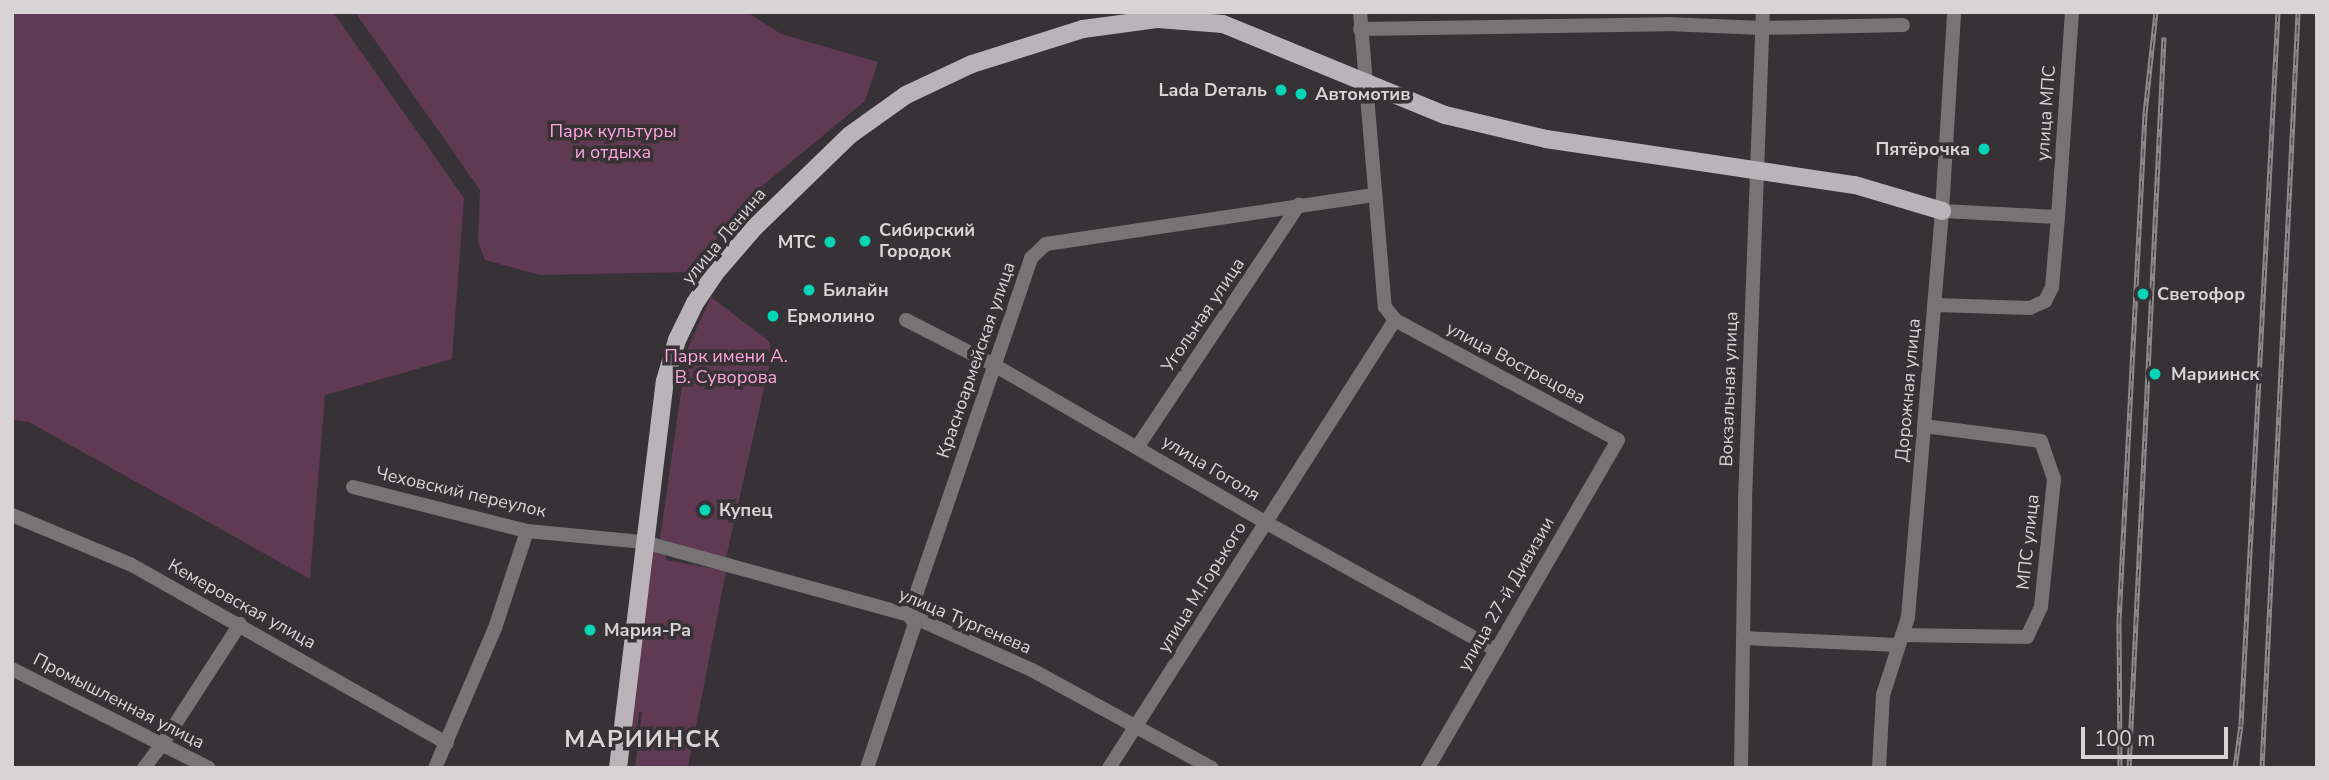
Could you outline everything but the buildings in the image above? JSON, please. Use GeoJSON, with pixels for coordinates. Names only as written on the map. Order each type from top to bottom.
{"type":"FeatureCollection","features":[{"type":"Feature","properties":{"kind":"main road","name":"улица Ленина"},"geometry":{"type":"LineString","coordinates":[[618,768],[665,381],[677,340],[695,303],[715,272],[755,227],[835,149],[906,95],[972,64],[1081,20],[1158,19],[1223,24],[1445,115],[1546,139],[1756,168],[1855,185],[1942,211]]}},
{"type":"Feature","properties":{"kind":"street"},"geometry":{"type":"LineString","coordinates":[[1360,12],[1385,307],[1395,320]]}},
{"type":"Feature","properties":{"kind":"street","name":"Вокзальная улица"},"geometry":{"type":"LineString","coordinates":[[1741,768],[1756,168],[1763,12]]}},
{"type":"Feature","properties":{"kind":"street","name":"Дорожная улица"},"geometry":{"type":"LineString","coordinates":[[1879,768],[1883,695],[1908,617],[1942,211],[1954,12]]}},
{"type":"Feature","properties":{"kind":"street","name":"улица МПС"},"geometry":{"type":"LineString","coordinates":[[1934,305],[2030,308],[2045,301],[2052,287],[2072,12]]}},
{"type":"Feature","properties":{"kind":"street"},"geometry":{"type":"LineString","coordinates":[[1360,29],[1667,18],[1762,28],[1903,25]]}},
{"type":"Feature","properties":{"kind":"street","name":"Красноармейская улица"},"geometry":{"type":"LineString","coordinates":[[867,768],[915,624],[909,615],[1031,258],[1046,244],[1375,195]]}},
{"type":"Feature","properties":{"kind":"street","name":"Угольная улица"},"geometry":{"type":"LineString","coordinates":[[1138,446],[1299,205]]}},
{"type":"Feature","properties":{"kind":"street"},"geometry":{"type":"LineString","coordinates":[[1942,211],[2057,217]]}},
{"type":"Feature","properties":{"kind":"street","name":"улица Гоголя"},"geometry":{"type":"LineString","coordinates":[[906,320],[994,365],[1265,522],[1496,650]]}},
{"type":"Feature","properties":{"kind":"street","name":"улица Вострецова"},"geometry":{"type":"LineString","coordinates":[[1395,320],[1619,440]]}},
{"type":"Feature","properties":{"kind":"street","name":"улица М.Горького"},"geometry":{"type":"LineString","coordinates":[[1109,768],[1395,320]]}},
{"type":"Feature","properties":{"kind":"street","name":"МПС улица"},"geometry":{"type":"LineString","coordinates":[[1900,640],[2027,637],[2041,607],[2054,479],[2041,441],[1924,426]]}},
{"type":"Feature","properties":{"kind":"street","name":"улица 27-й Дивизии"},"geometry":{"type":"LineString","coordinates":[[1428,768],[1619,440]]}},
{"type":"Feature","properties":{"kind":"street","name":"Чеховский переулок"},"geometry":{"type":"LineString","coordinates":[[354,487],[527,531],[644,542]]}},
{"type":"Feature","properties":{"kind":"street","name":"Кемеровская улица"},"geometry":{"type":"LineString","coordinates":[[12,515],[130,564],[447,743]]}},
{"type":"Feature","properties":{"kind":"street"},"geometry":{"type":"LineString","coordinates":[[435,768],[495,628],[527,531]]}},
{"type":"Feature","properties":{"kind":"street","name":"улица Тургенева"},"geometry":{"type":"LineString","coordinates":[[644,542],[909,615],[1032,670],[1212,768]]}},
{"type":"Feature","properties":{"kind":"street"},"geometry":{"type":"LineString","coordinates":[[144,768],[240,624]]}},
{"type":"Feature","properties":{"kind":"street"},"geometry":{"type":"LineString","coordinates":[[1743,638],[1900,640]]}},
{"type":"Feature","properties":{"kind":"street","name":"Промышленная улица"},"geometry":{"type":"LineString","coordinates":[[12,669],[209,768]]}},
{"type":"Feature","properties":{"kind":"green space"},"geometry":{"type":"Polygon","coordinates":[[[12,12],[333,12],[464,198],[452,359],[325,395],[310,579],[29,422],[12,420],[12,12]]]}},
{"type":"Feature","properties":{"kind":"green space","name":"Парк культуры и отдыха"},"geometry":{"type":"Polygon","coordinates":[[[355,12],[747,12],[781,34],[878,62],[865,101],[757,190],[689,272],[540,275],[485,260],[478,242],[480,190],[355,12]]]}},
{"type":"Feature","properties":{"kind":"green space","name":"Парк имени А. В. Суворова"},"geometry":{"type":"Polygon","coordinates":[[[711,297],[770,342],[770,362],[726,558],[660,539],[687,350],[711,297]]]}},
{"type":"Feature","properties":{"kind":"green space"},"geometry":{"type":"Polygon","coordinates":[[[652,548],[666,551],[666,560],[726,571],[688,768],[635,768],[642,712],[639,712],[636,737],[630,736],[652,548]]]}},
{"type":"Feature","properties":{"kind":"railway"},"geometry":{"type":"LineString","coordinates":[[2120,768],[2119,620],[2145,113],[2156,12]]}},
{"type":"Feature","properties":{"kind":"railway"},"geometry":{"type":"LineString","coordinates":[[2235,768],[2241,725],[2278,12]]}},
{"type":"Feature","properties":{"kind":"railway"},"geometry":{"type":"LineString","coordinates":[[2262,768],[2298,12]]}},
{"type":"Feature","properties":{"kind":"railway"},"geometry":{"type":"LineString","coordinates":[[2129,768],[2164,37]]}},
{"type":"Feature","properties":{"kind":"place","name":"Lada Dеталь"},"geometry":{"type":"Point","coordinates":[1281,90]}},
{"type":"Feature","properties":{"kind":"place","name":"Автомотив"},"geometry":{"type":"Point","coordinates":[1301,94]}},
{"type":"Feature","properties":{"kind":"place","name":"Пятёрочка"},"geometry":{"type":"Point","coordinates":[1984,149]}},
{"type":"Feature","properties":{"kind":"place","name":"Сибирский Городок"},"geometry":{"type":"Point","coordinates":[865,241]}},
{"type":"Feature","properties":{"kind":"place","name":"МТС"},"geometry":{"type":"Point","coordinates":[830,242]}},
{"type":"Feature","properties":{"kind":"place","name":"Билайн"},"geometry":{"type":"Point","coordinates":[809,290]}},
{"type":"Feature","properties":{"kind":"place","name":"Светофор"},"geometry":{"type":"Point","coordinates":[2143,294]}},
{"type":"Feature","properties":{"kind":"place","name":"Ермолино"},"geometry":{"type":"Point","coordinates":[773,316]}},
{"type":"Feature","properties":{"kind":"place","name":"Мариинск"},"geometry":{"type":"Point","coordinates":[2155,374]}},
{"type":"Feature","properties":{"kind":"place","name":"Купец"},"geometry":{"type":"Point","coordinates":[705,510]}},
{"type":"Feature","properties":{"kind":"place","name":"Мария-Ра"},"geometry":{"type":"Point","coordinates":[590,630]}},
{"type":"Feature","properties":{"kind":"district","name":"МАРИИНСК"},"geometry":{"type":"Point","coordinates":[643,740]}}]}
